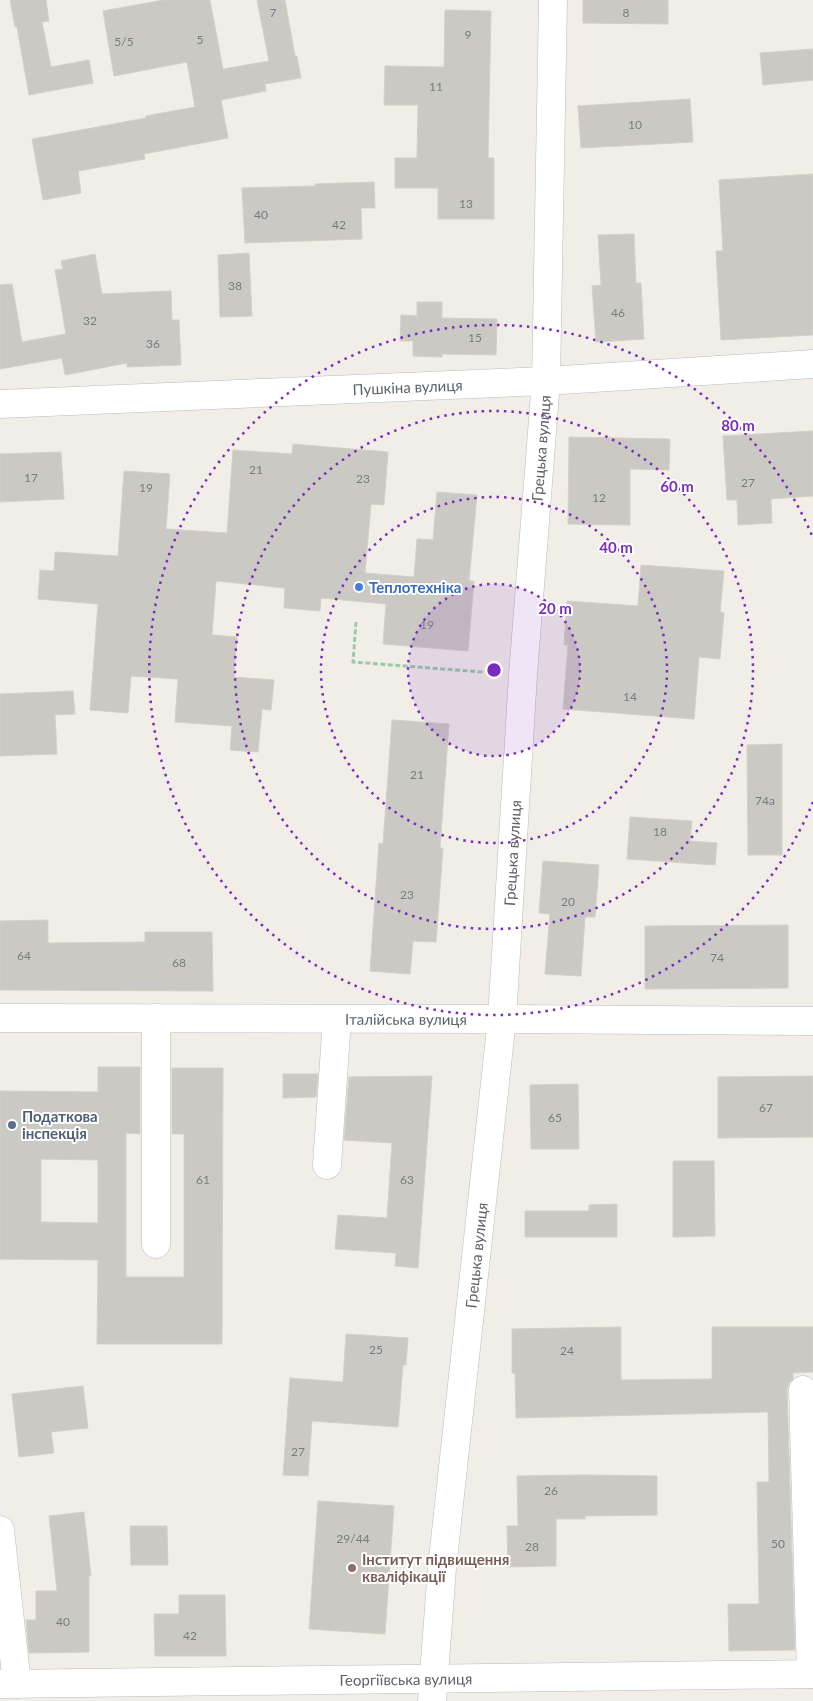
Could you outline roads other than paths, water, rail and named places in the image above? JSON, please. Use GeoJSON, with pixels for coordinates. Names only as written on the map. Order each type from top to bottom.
{"type":"FeatureCollection","features":[{"type":"Feature","properties":{"kind":"street","name":"Грецька вулиця"},"geometry":{"type":"LineString","coordinates":[[433,1690],[443,1558],[502,1019],[523,675],[546,381],[553,0]]}},
{"type":"Feature","properties":{"kind":"street","name":"Пушкіна вулиця"},"geometry":{"type":"LineString","coordinates":[[0,404],[546,381],[813,364]]}},
{"type":"Feature","properties":{"kind":"street","name":"Італійська вулиця"},"geometry":{"type":"LineString","coordinates":[[0,1018],[813,1021]]}},
{"type":"Feature","properties":{"kind":"street"},"geometry":{"type":"LineString","coordinates":[[156,1018],[156,1244]]}},
{"type":"Feature","properties":{"kind":"street"},"geometry":{"type":"LineString","coordinates":[[327,1165],[337,1018]]}},
{"type":"Feature","properties":{"kind":"street"},"geometry":{"type":"LineString","coordinates":[[803,1390],[812,1674]]}},
{"type":"Feature","properties":{"kind":"street"},"geometry":{"type":"LineString","coordinates":[[0,1530],[19,1688]]}},
{"type":"Feature","properties":{"kind":"street","name":"Георгіївська вулиця"},"geometry":{"type":"LineString","coordinates":[[19,1688],[433,1690],[812,1674]]}},
{"type":"Feature","properties":{"kind":"place","name":"Теплотехніка"},"geometry":{"type":"Point","coordinates":[359,587]}},
{"type":"Feature","properties":{"kind":"place","name":"Податкова інспекція"},"geometry":{"type":"Point","coordinates":[12,1125]}},
{"type":"Feature","properties":{"kind":"place","name":"Інститут підвищення кваліфікації"},"geometry":{"type":"Point","coordinates":[352,1568]}}]}
